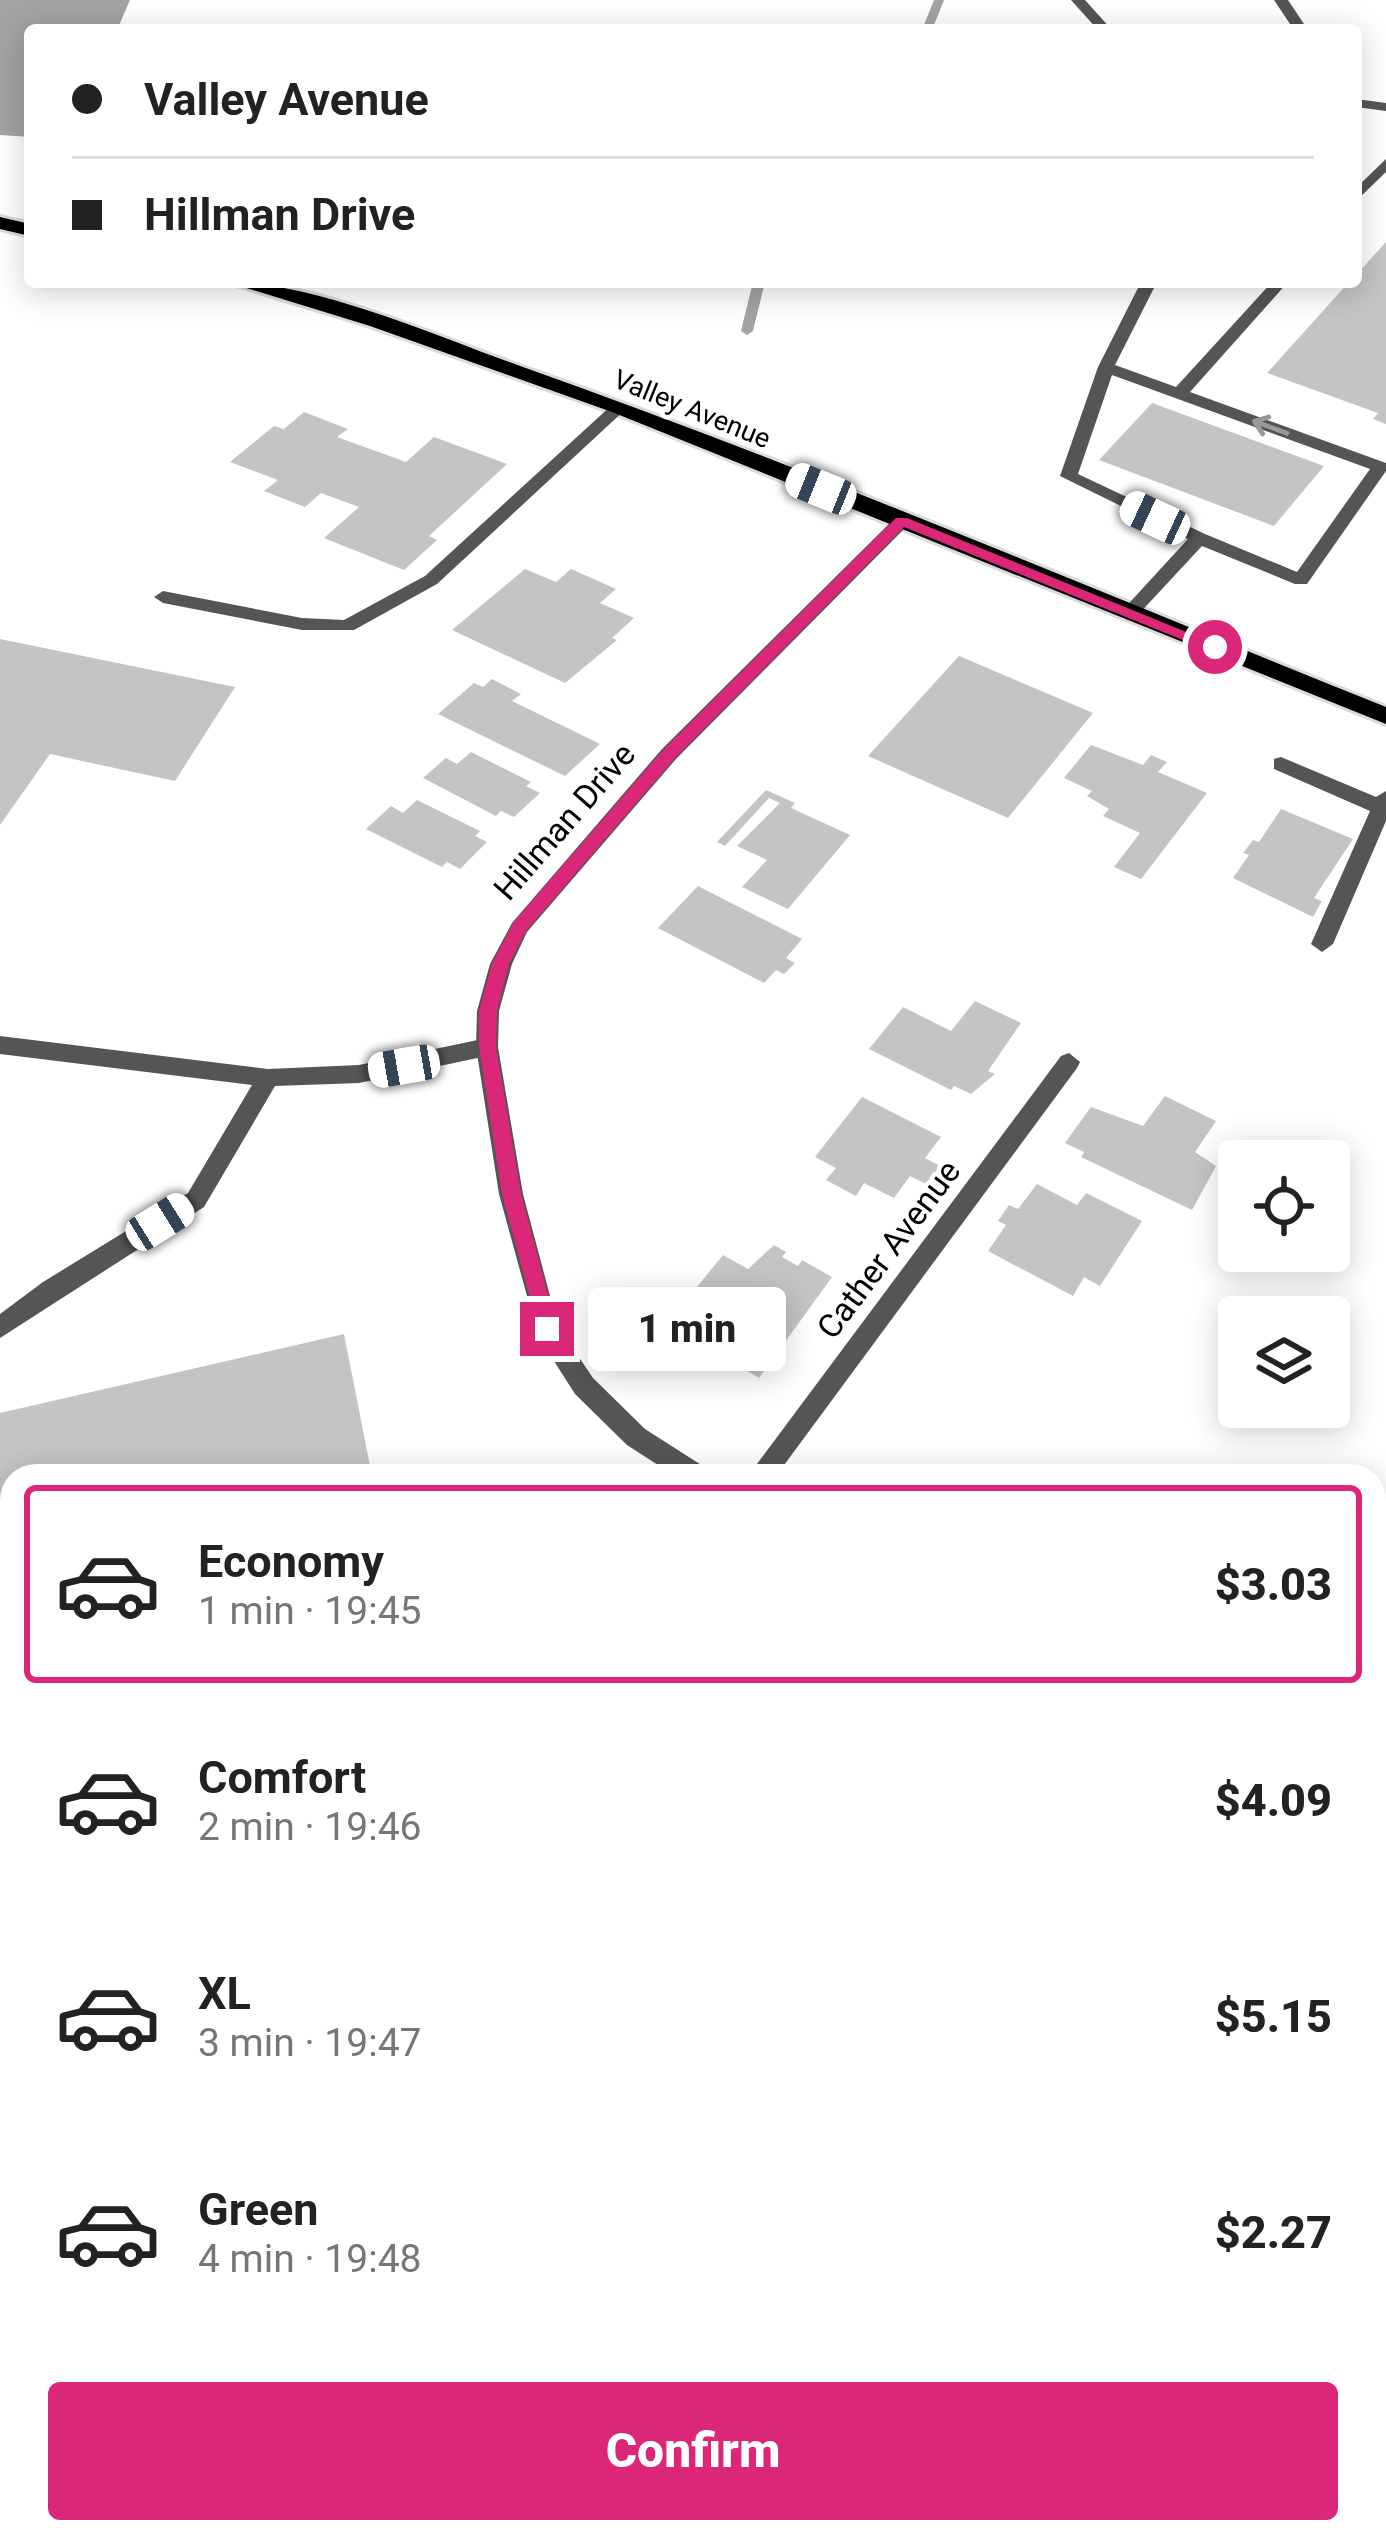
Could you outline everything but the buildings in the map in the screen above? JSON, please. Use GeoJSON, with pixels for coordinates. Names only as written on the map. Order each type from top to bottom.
{"type":"FeatureCollection","features":[{"type":"Feature","properties":{"kind":"main road","name":"Valley Avenue"},"geometry":{"type":"LineString","coordinates":[[258,288],[376,322],[619,408],[1386,716]]}},
{"type":"Feature","properties":{"kind":"street"},"geometry":{"type":"LineString","coordinates":[[1078,0],[1100,24]]}},
{"type":"Feature","properties":{"kind":"street"},"geometry":{"type":"LineString","coordinates":[[1362,190],[1386,163]]}},
{"type":"Feature","properties":{"kind":"street"},"geometry":{"type":"LineString","coordinates":[[1106,367],[1380,467],[1301,580],[1198,538],[1069,476],[1106,367],[1146,288]]}},
{"type":"Feature","properties":{"kind":"street"},"geometry":{"type":"LineString","coordinates":[[1179,394],[1275,288]]}},
{"type":"Feature","properties":{"kind":"street"},"geometry":{"type":"LineString","coordinates":[[163,597],[302,623],[347,626],[431,580],[619,408]]}},
{"type":"Feature","properties":{"kind":"street","name":"Hillman Drive"},"geometry":{"type":"LineString","coordinates":[[678,1464],[636,1437],[584,1386],[547,1329],[511,1194],[488,1047],[488,1011],[501,964],[519,928],[669,754],[902,521]]}},
{"type":"Feature","properties":{"kind":"street"},"geometry":{"type":"LineString","coordinates":[[1130,613],[1198,538]]}},
{"type":"Feature","properties":{"kind":"street"},"geometry":{"type":"LineString","coordinates":[[1281,764],[1384,803],[1322,944]]}},
{"type":"Feature","properties":{"kind":"street"},"geometry":{"type":"LineString","coordinates":[[0,1046],[268,1078],[358,1074],[488,1047]]}},
{"type":"Feature","properties":{"kind":"street","name":"Cather Avenue"},"geometry":{"type":"LineString","coordinates":[[769,1464],[1069,1062]]}},
{"type":"Feature","properties":{"kind":"street"},"geometry":{"type":"LineString","coordinates":[[0,1328],[52,1289],[196,1200],[268,1078]]}},
{"type":"Feature","properties":{"kind":"shaded area"},"geometry":{"type":"Polygon","coordinates":[[[0,0],[130,0],[120,24],[24,24],[24,137],[0,135],[0,0]]]}},
{"type":"Feature","properties":{"kind":"waterway"},"geometry":{"type":"LineString","coordinates":[[929,24],[939,0]]}},
{"type":"Feature","properties":{"kind":"waterway"},"geometry":{"type":"LineString","coordinates":[[747,331],[758,288]]}},
{"type":"Feature","properties":{"kind":"route"},"geometry":{"type":"LineString","coordinates":[[547,1329],[511,1194],[488,1047],[488,1011],[501,964],[519,928],[669,754],[902,521],[1215,647]]}}]}
